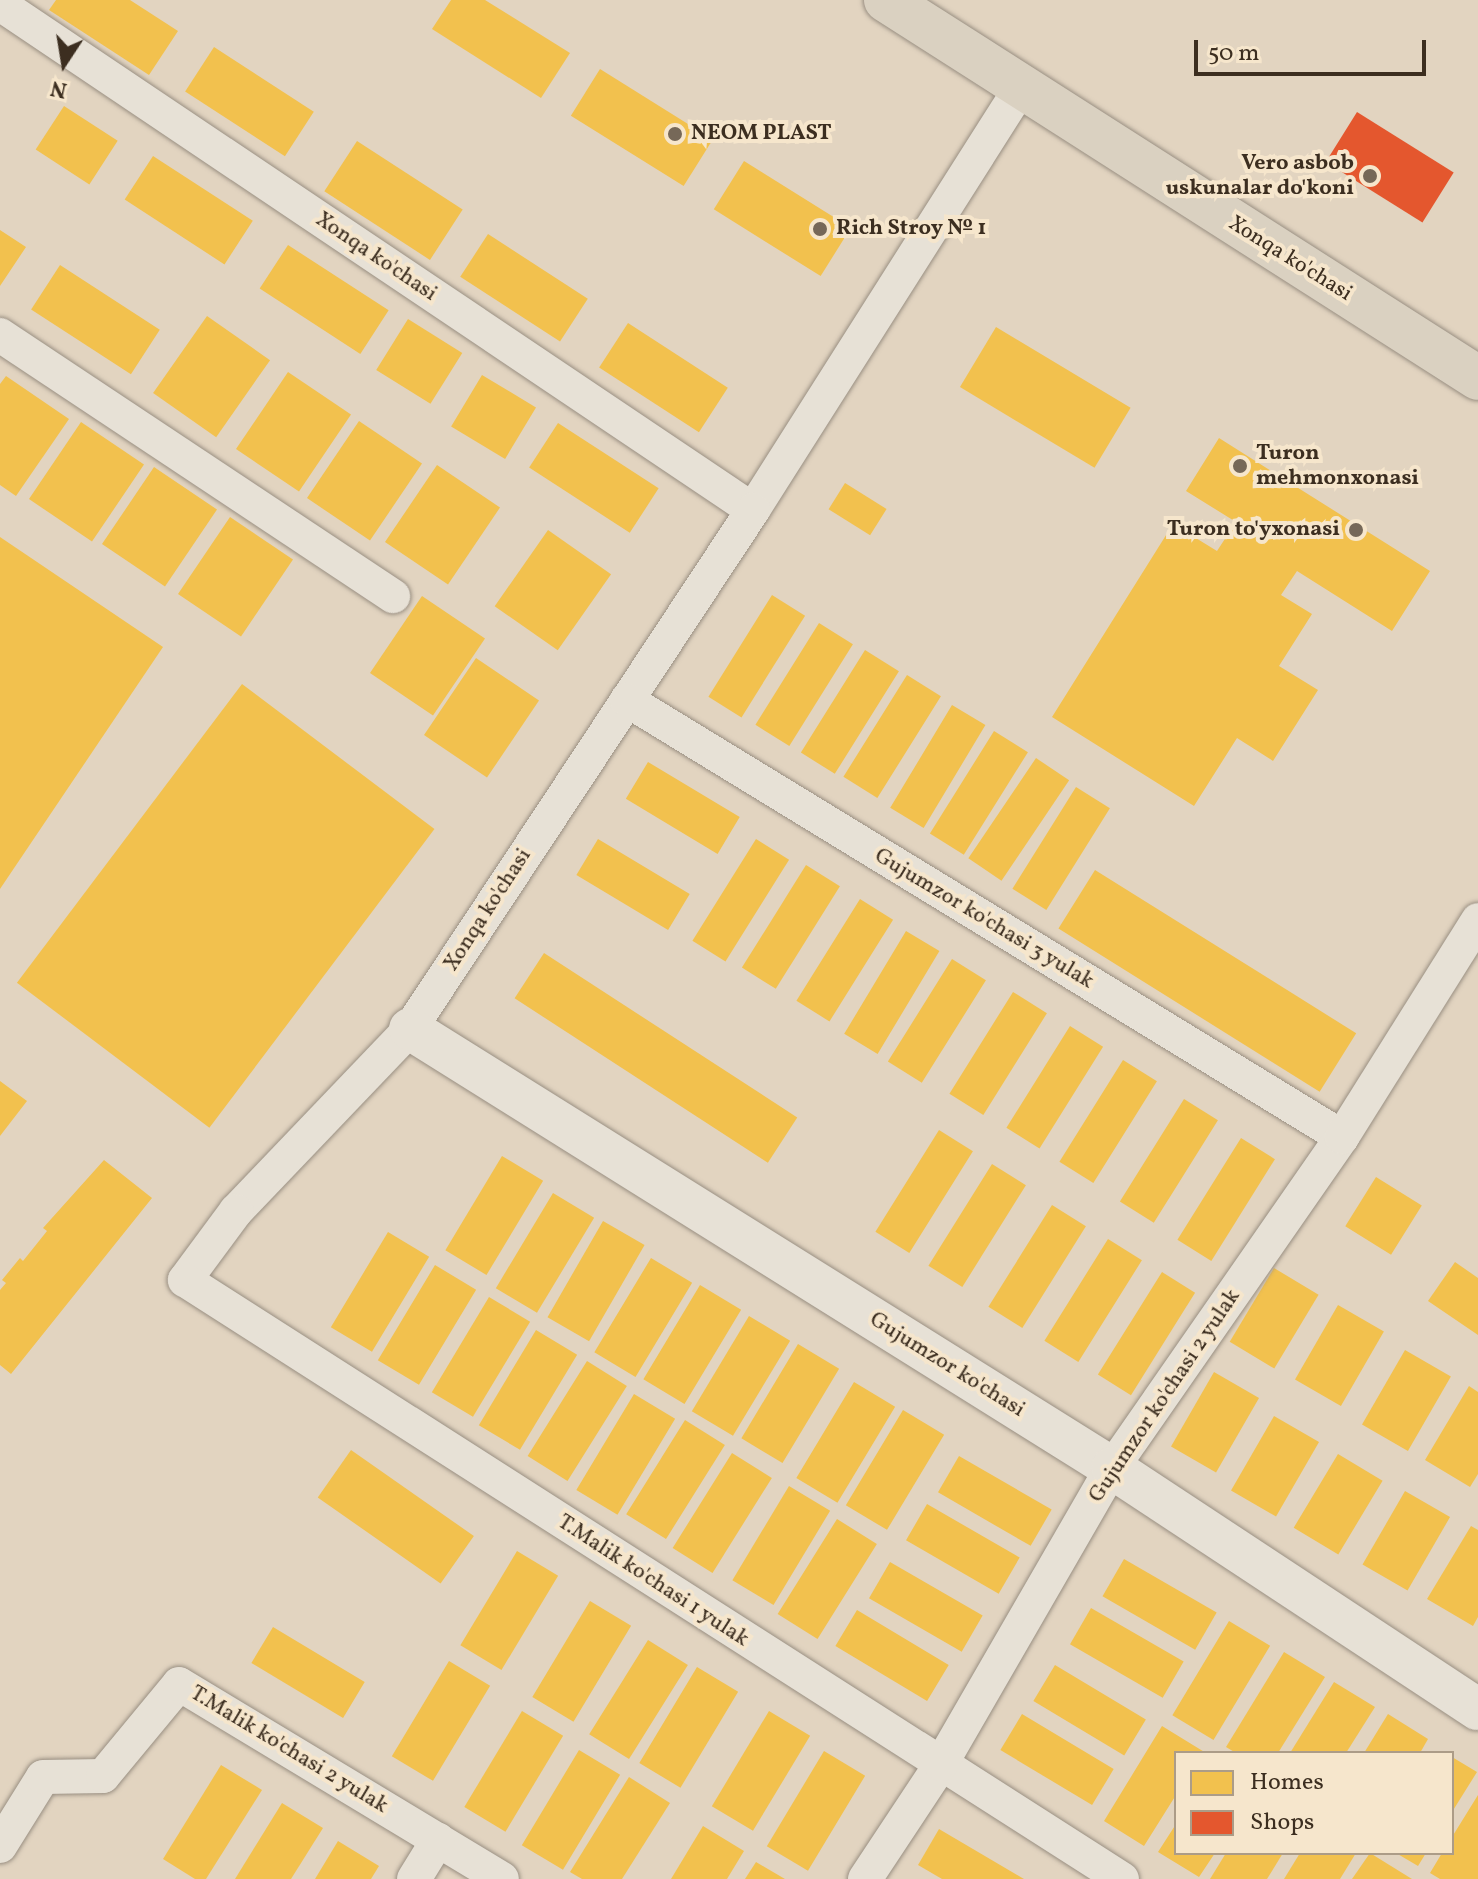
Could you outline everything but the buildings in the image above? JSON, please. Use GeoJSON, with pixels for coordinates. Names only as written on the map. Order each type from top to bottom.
{"type":"FeatureCollection","features":[{"type":"Feature","properties":{"kind":"main road","name":"Xonqa ko'chasi"},"geometry":{"type":"LineString","coordinates":[[886,0],[1020,89],[1478,378]]}},
{"type":"Feature","properties":{"kind":"street","name":"Xonqa ko'chasi"},"geometry":{"type":"LineString","coordinates":[[0,4],[753,510]]}},
{"type":"Feature","properties":{"kind":"street","name":"Xonqa ko'chasi"},"geometry":{"type":"LineString","coordinates":[[185,1280],[236,1211],[410,1029],[753,510],[1020,89]]}},
{"type":"Feature","properties":{"kind":"street"},"geometry":{"type":"LineString","coordinates":[[0,335],[393,596]]}},
{"type":"Feature","properties":{"kind":"street","name":"Gujumzor ko'chasi 3 yulak"},"geometry":{"type":"LineString","coordinates":[[627,700],[1342,1137]]}},
{"type":"Feature","properties":{"kind":"street","name":"Gujumzor ko'chasi 2 yulak"},"geometry":{"type":"LineString","coordinates":[[865,1879],[941,1764],[1112,1468],[1342,1137],[1478,920]]}},
{"type":"Feature","properties":{"kind":"street","name":"Gujumzor ko'chasi"},"geometry":{"type":"LineString","coordinates":[[410,1029],[1112,1468],[1478,1709]]}},
{"type":"Feature","properties":{"kind":"street","name":"T.Malik ko'chasi 1 yulak"},"geometry":{"type":"LineString","coordinates":[[185,1280],[1122,1879]]}},
{"type":"Feature","properties":{"kind":"street","name":"T.Malik ko'chasi 2 yulak"},"geometry":{"type":"LineString","coordinates":[[0,1846],[43,1777],[103,1776],[179,1684],[502,1879]]}},
{"type":"Feature","properties":{"kind":"street"},"geometry":{"type":"LineString","coordinates":[[414,1879],[438,1840]]}},
{"type":"Feature","properties":{"kind":"place","name":"NEOM PLAST"},"geometry":{"type":"Point","coordinates":[675,134]}},
{"type":"Feature","properties":{"kind":"place","name":"Vero asbob uskunalar do'koni"},"geometry":{"type":"Point","coordinates":[1370,176]}},
{"type":"Feature","properties":{"kind":"place","name":"Rich Stroy № 1"},"geometry":{"type":"Point","coordinates":[820,229]}},
{"type":"Feature","properties":{"kind":"place","name":"Turon mehmonxonasi"},"geometry":{"type":"Point","coordinates":[1240,466]}},
{"type":"Feature","properties":{"kind":"place","name":"Turon to'yxonasi"},"geometry":{"type":"Point","coordinates":[1356,530]}}]}
